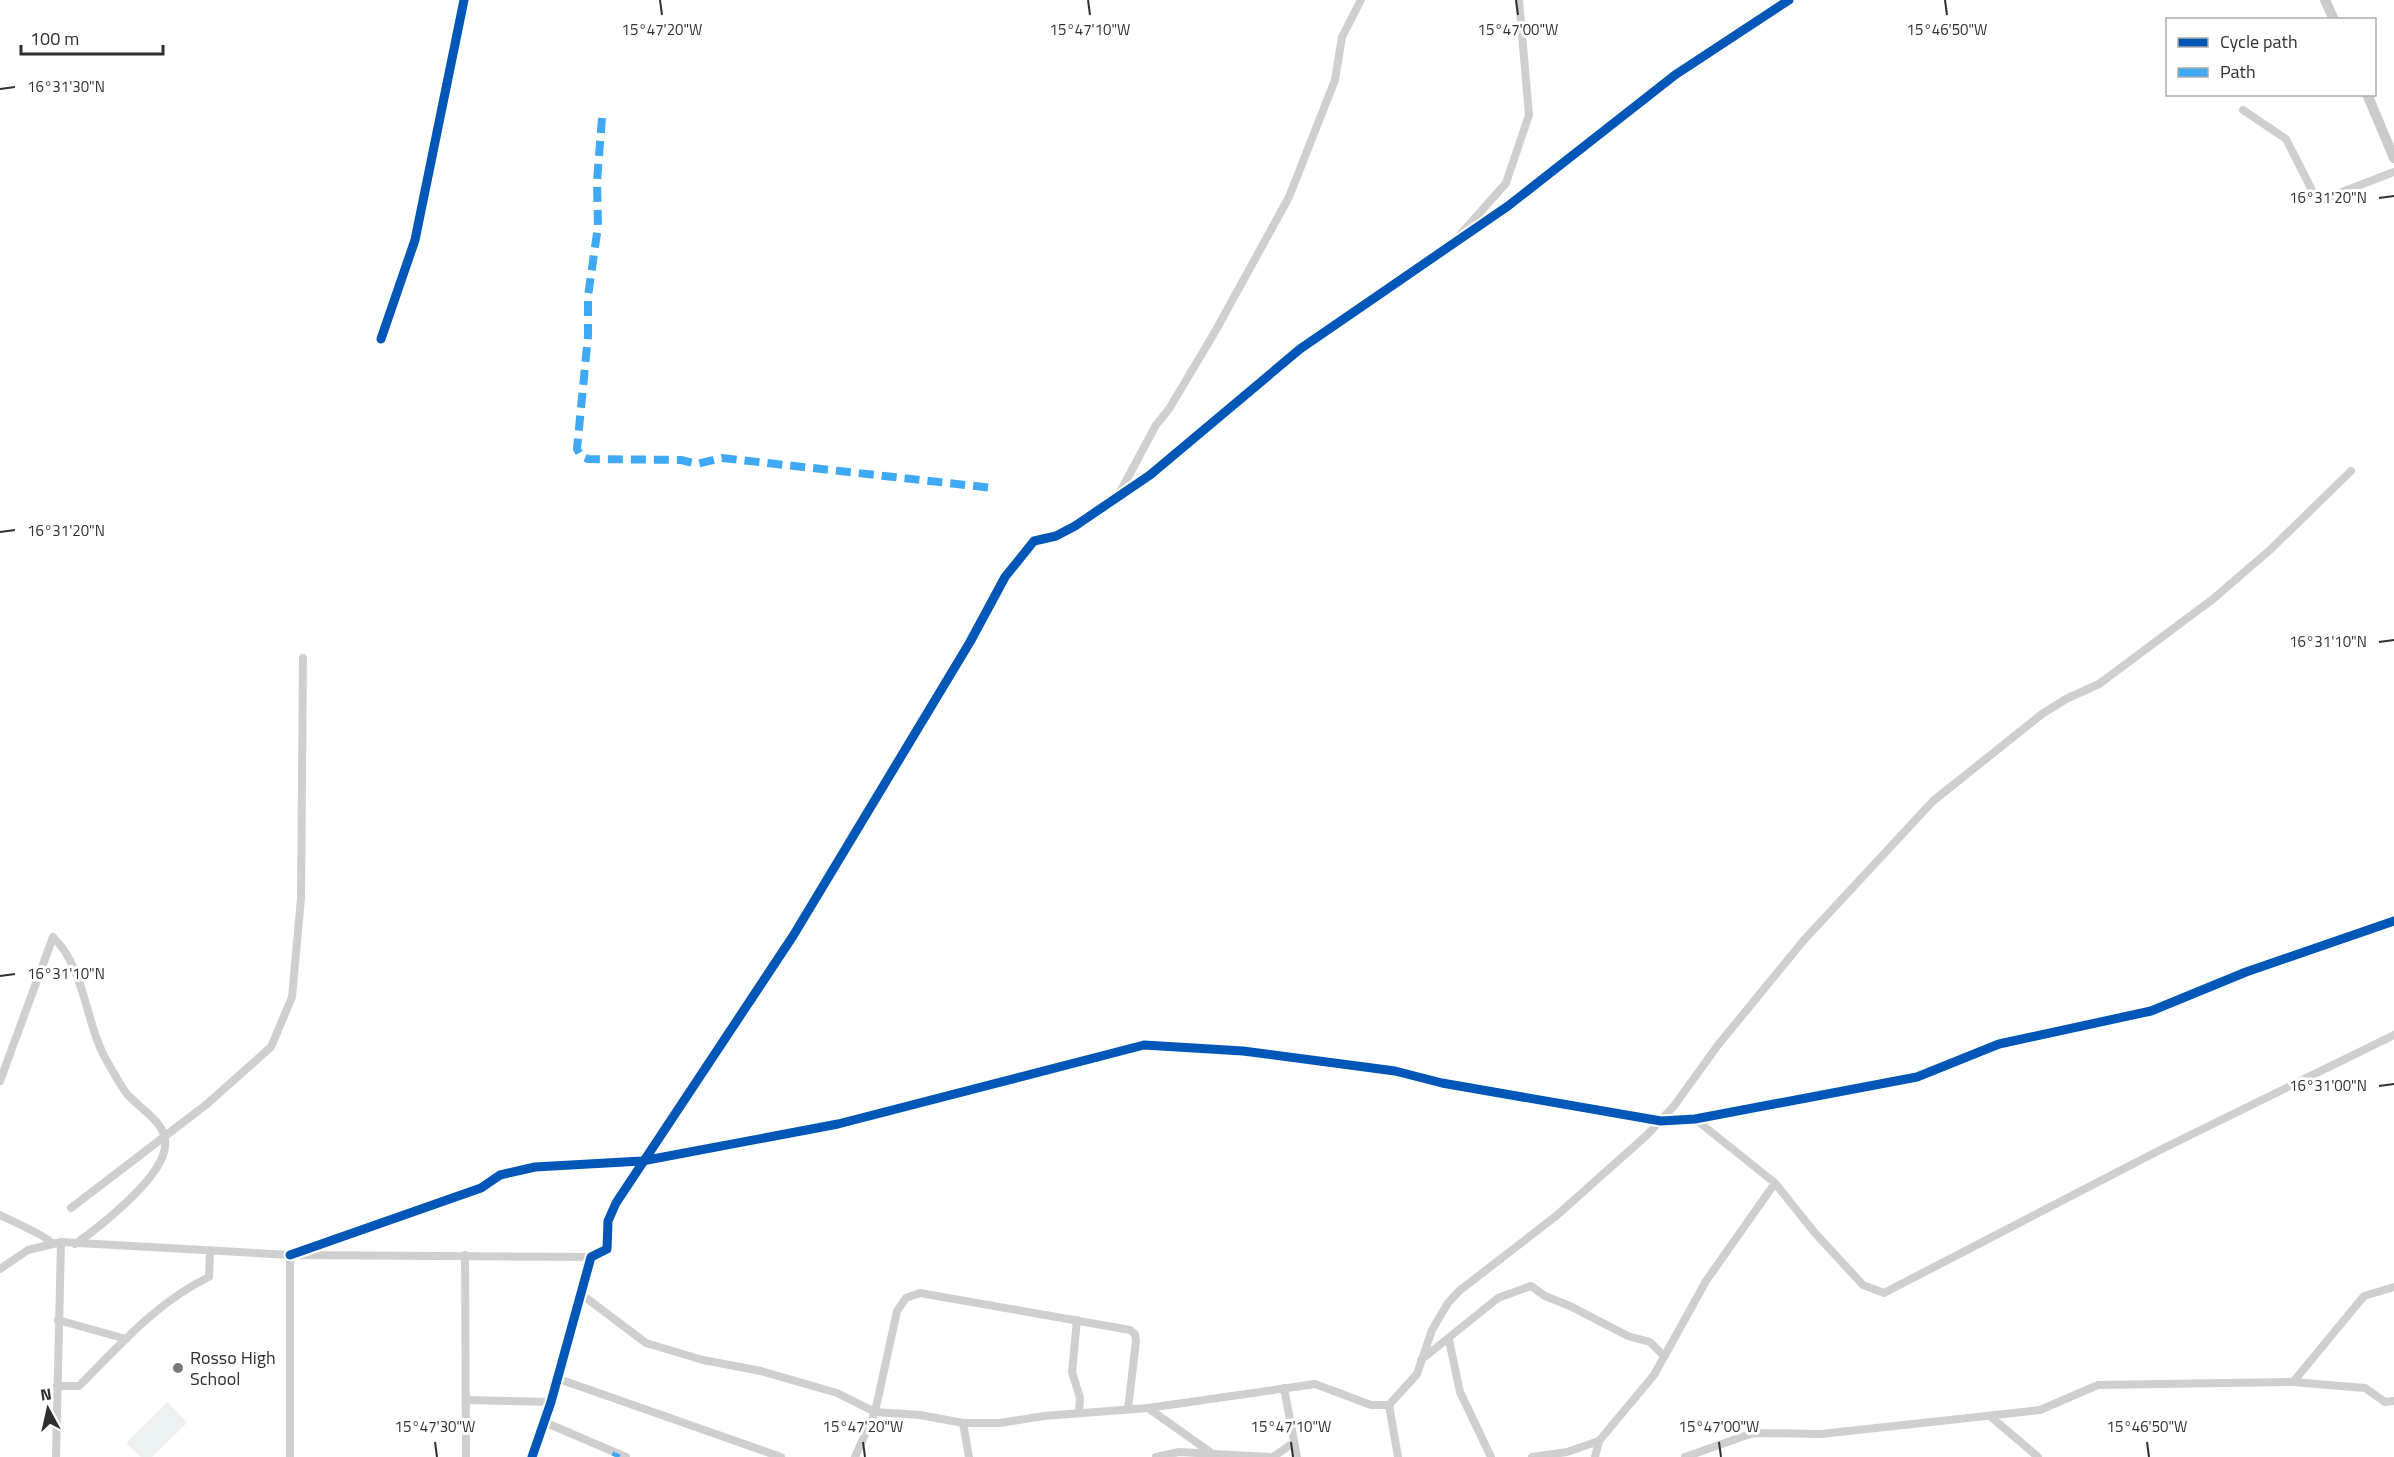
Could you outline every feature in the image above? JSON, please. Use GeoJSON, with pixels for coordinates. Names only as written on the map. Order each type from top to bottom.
{"type":"FeatureCollection","features":[{"type":"Feature","properties":{"kind":"street"},"geometry":{"type":"LineString","coordinates":[[1119,494],[1156,426],[1169,409],[1216,330],[1289,197],[1335,80],[1342,37],[1361,0]]}},
{"type":"Feature","properties":{"kind":"street"},"geometry":{"type":"LineString","coordinates":[[1450,246],[1506,183],[1529,115],[1519,0]]}},
{"type":"Feature","properties":{"kind":"street"},"geometry":{"type":"LineString","coordinates":[[0,1269],[28,1250],[61,1242],[291,1255],[591,1257],[607,1249],[608,1221],[642,1161],[793,936],[970,642],[1005,577],[1034,541],[1056,536],[1075,526],[1150,475],[1299,349],[1508,206],[1675,75],[1789,0]]}},
{"type":"Feature","properties":{"kind":"street"},"geometry":{"type":"LineString","coordinates":[[2325,0],[2333,18]]}},
{"type":"Feature","properties":{"kind":"street"},"geometry":{"type":"LineString","coordinates":[[2368,96],[2394,158]]}},
{"type":"Feature","properties":{"kind":"street"},"geometry":{"type":"LineString","coordinates":[[2243,110],[2274,128],[2286,139],[2315,196],[2321,200],[2394,172]]}},
{"type":"Feature","properties":{"kind":"street"},"geometry":{"type":"LineString","coordinates":[[581,1294],[646,1343],[703,1360],[761,1371],[837,1393],[875,1412],[920,1415],[963,1423],[1000,1424],[1079,1413],[1148,1408],[1315,1384],[1371,1405],[1389,1405],[1417,1374],[1420,1361],[1439,1316],[1459,1291],[1556,1216],[1661,1121],[1804,940],[1933,801],[2042,714],[2066,699],[2099,684],[2213,599],[2271,549],[2351,471]]}},
{"type":"Feature","properties":{"kind":"street"},"geometry":{"type":"LineString","coordinates":[[71,1208],[207,1104],[272,1047],[292,997],[301,898],[303,658]]}},
{"type":"Feature","properties":{"kind":"street"},"geometry":{"type":"LineString","coordinates":[[291,1255],[481,1188],[500,1175],[535,1167],[642,1161],[838,1124],[1144,1046],[1243,1051],[1395,1071],[1442,1083],[1661,1121],[1695,1119],[1917,1077],[1999,1044],[2151,1011],[2246,972],[2394,921]]}},
{"type":"Feature","properties":{"kind":"street"},"geometry":{"type":"LineString","coordinates":[[0,1081],[53,937],[63,946],[105,1058],[127,1094],[158,1122],[166,1136],[164,1153],[134,1195],[101,1226],[75,1244]]}},
{"type":"Feature","properties":{"kind":"street"},"geometry":{"type":"LineString","coordinates":[[1695,1119],[1775,1183],[1815,1233],[1863,1285],[1884,1293],[2190,1135],[2394,1035]]}},
{"type":"Feature","properties":{"kind":"street"},"geometry":{"type":"LineString","coordinates":[[1595,1457],[1599,1441],[1654,1375],[1706,1281],[1775,1183]]}},
{"type":"Feature","properties":{"kind":"street"},"geometry":{"type":"LineString","coordinates":[[0,1215],[29,1232],[46,1237],[52,1243]]}},
{"type":"Feature","properties":{"kind":"street"},"geometry":{"type":"LineString","coordinates":[[56,1457],[61,1242]]}},
{"type":"Feature","properties":{"kind":"street"},"geometry":{"type":"LineString","coordinates":[[57,1386],[79,1386],[126,1339],[185,1288],[209,1277],[210,1252]]}},
{"type":"Feature","properties":{"kind":"street"},"geometry":{"type":"LineString","coordinates":[[290,1457],[291,1255]]}},
{"type":"Feature","properties":{"kind":"street"},"geometry":{"type":"LineString","coordinates":[[465,1255],[466,1457]]}},
{"type":"Feature","properties":{"kind":"street"},"geometry":{"type":"LineString","coordinates":[[532,1457],[551,1402],[591,1257]]}},
{"type":"Feature","properties":{"kind":"street"},"geometry":{"type":"LineString","coordinates":[[1420,1361],[1449,1340],[1498,1298],[1531,1286],[1545,1296],[1570,1305],[1628,1336],[1650,1342],[1664,1356]]}},
{"type":"Feature","properties":{"kind":"street"},"geometry":{"type":"LineString","coordinates":[[2293,1382],[2364,1296],[2394,1287]]}},
{"type":"Feature","properties":{"kind":"street"},"geometry":{"type":"LineString","coordinates":[[855,1457],[875,1412],[897,1311],[900,1304],[912,1295],[927,1294],[1130,1330],[1135,1334],[1128,1409]]}},
{"type":"Feature","properties":{"kind":"street"},"geometry":{"type":"LineString","coordinates":[[58,1320],[126,1339]]}},
{"type":"Feature","properties":{"kind":"street"},"geometry":{"type":"LineString","coordinates":[[1077,1320],[1072,1372],[1080,1398],[1079,1413]]}},
{"type":"Feature","properties":{"kind":"street"},"geometry":{"type":"LineString","coordinates":[[1449,1340],[1460,1392],[1491,1457]]}},
{"type":"Feature","properties":{"kind":"street"},"geometry":{"type":"LineString","coordinates":[[556,1378],[781,1457]]}},
{"type":"Feature","properties":{"kind":"street"},"geometry":{"type":"LineString","coordinates":[[1686,1457],[1753,1432],[1821,1434],[2040,1410],[2098,1385],[2293,1382],[2365,1388],[2385,1402],[2394,1401]]}},
{"type":"Feature","properties":{"kind":"street"},"geometry":{"type":"LineString","coordinates":[[1284,1388],[1297,1457]]}},
{"type":"Feature","properties":{"kind":"street"},"geometry":{"type":"LineString","coordinates":[[466,1400],[551,1402]]}},
{"type":"Feature","properties":{"kind":"street"},"geometry":{"type":"LineString","coordinates":[[1389,1405],[1398,1457]]}},
{"type":"Feature","properties":{"kind":"street"},"geometry":{"type":"LineString","coordinates":[[1148,1408],[1210,1452]]}},
{"type":"Feature","properties":{"kind":"street"},"geometry":{"type":"LineString","coordinates":[[1990,1416],[2037,1457]]}},
{"type":"Feature","properties":{"kind":"street"},"geometry":{"type":"LineString","coordinates":[[544,1422],[616,1455],[626,1457]]}},
{"type":"Feature","properties":{"kind":"street"},"geometry":{"type":"LineString","coordinates":[[963,1423],[969,1457]]}},
{"type":"Feature","properties":{"kind":"street"},"geometry":{"type":"LineString","coordinates":[[1532,1457],[1567,1452],[1599,1441]]}},
{"type":"Feature","properties":{"kind":"street"},"geometry":{"type":"LineString","coordinates":[[1156,1457],[1179,1452],[1210,1452],[1271,1457],[1293,1443]]}},
{"type":"Feature","properties":{"kind":"shaded area"},"geometry":{"type":"Polygon","coordinates":[[[168,1402],[187,1423],[152,1457],[141,1457],[126,1443],[168,1402]]]}},
{"type":"Feature","properties":{"kind":"marked path"},"geometry":{"type":"LineString","coordinates":[[602,118],[597,181],[598,226],[588,296],[588,336],[577,449],[581,456],[588,459],[681,460],[697,464],[722,458],[993,488]]}},
{"type":"Feature","properties":{"kind":"marked path"},"geometry":{"type":"LineString","coordinates":[[615,1457],[617,1453]]}},
{"type":"Feature","properties":{"kind":"cycle path"},"geometry":{"type":"LineString","coordinates":[[381,339],[415,240],[464,0]]}},
{"type":"Feature","properties":{"kind":"cycle path"},"geometry":{"type":"LineString","coordinates":[[532,1457],[551,1402],[591,1257],[607,1249],[608,1221],[616,1203],[793,936],[970,642],[1005,577],[1034,541],[1056,536],[1075,526],[1150,475],[1300,349],[1508,206],[1675,75],[1789,0]]}},
{"type":"Feature","properties":{"kind":"cycle path"},"geometry":{"type":"LineString","coordinates":[[290,1255],[481,1188],[500,1175],[535,1167],[642,1161],[838,1124],[1144,1045],[1243,1051],[1395,1071],[1442,1083],[1661,1121],[1695,1119],[1917,1077],[1999,1044],[2151,1011],[2246,972],[2394,921]]}},
{"type":"Feature","properties":{"kind":"place","name":"Rosso High School"},"geometry":{"type":"Point","coordinates":[178,1368]}}]}
